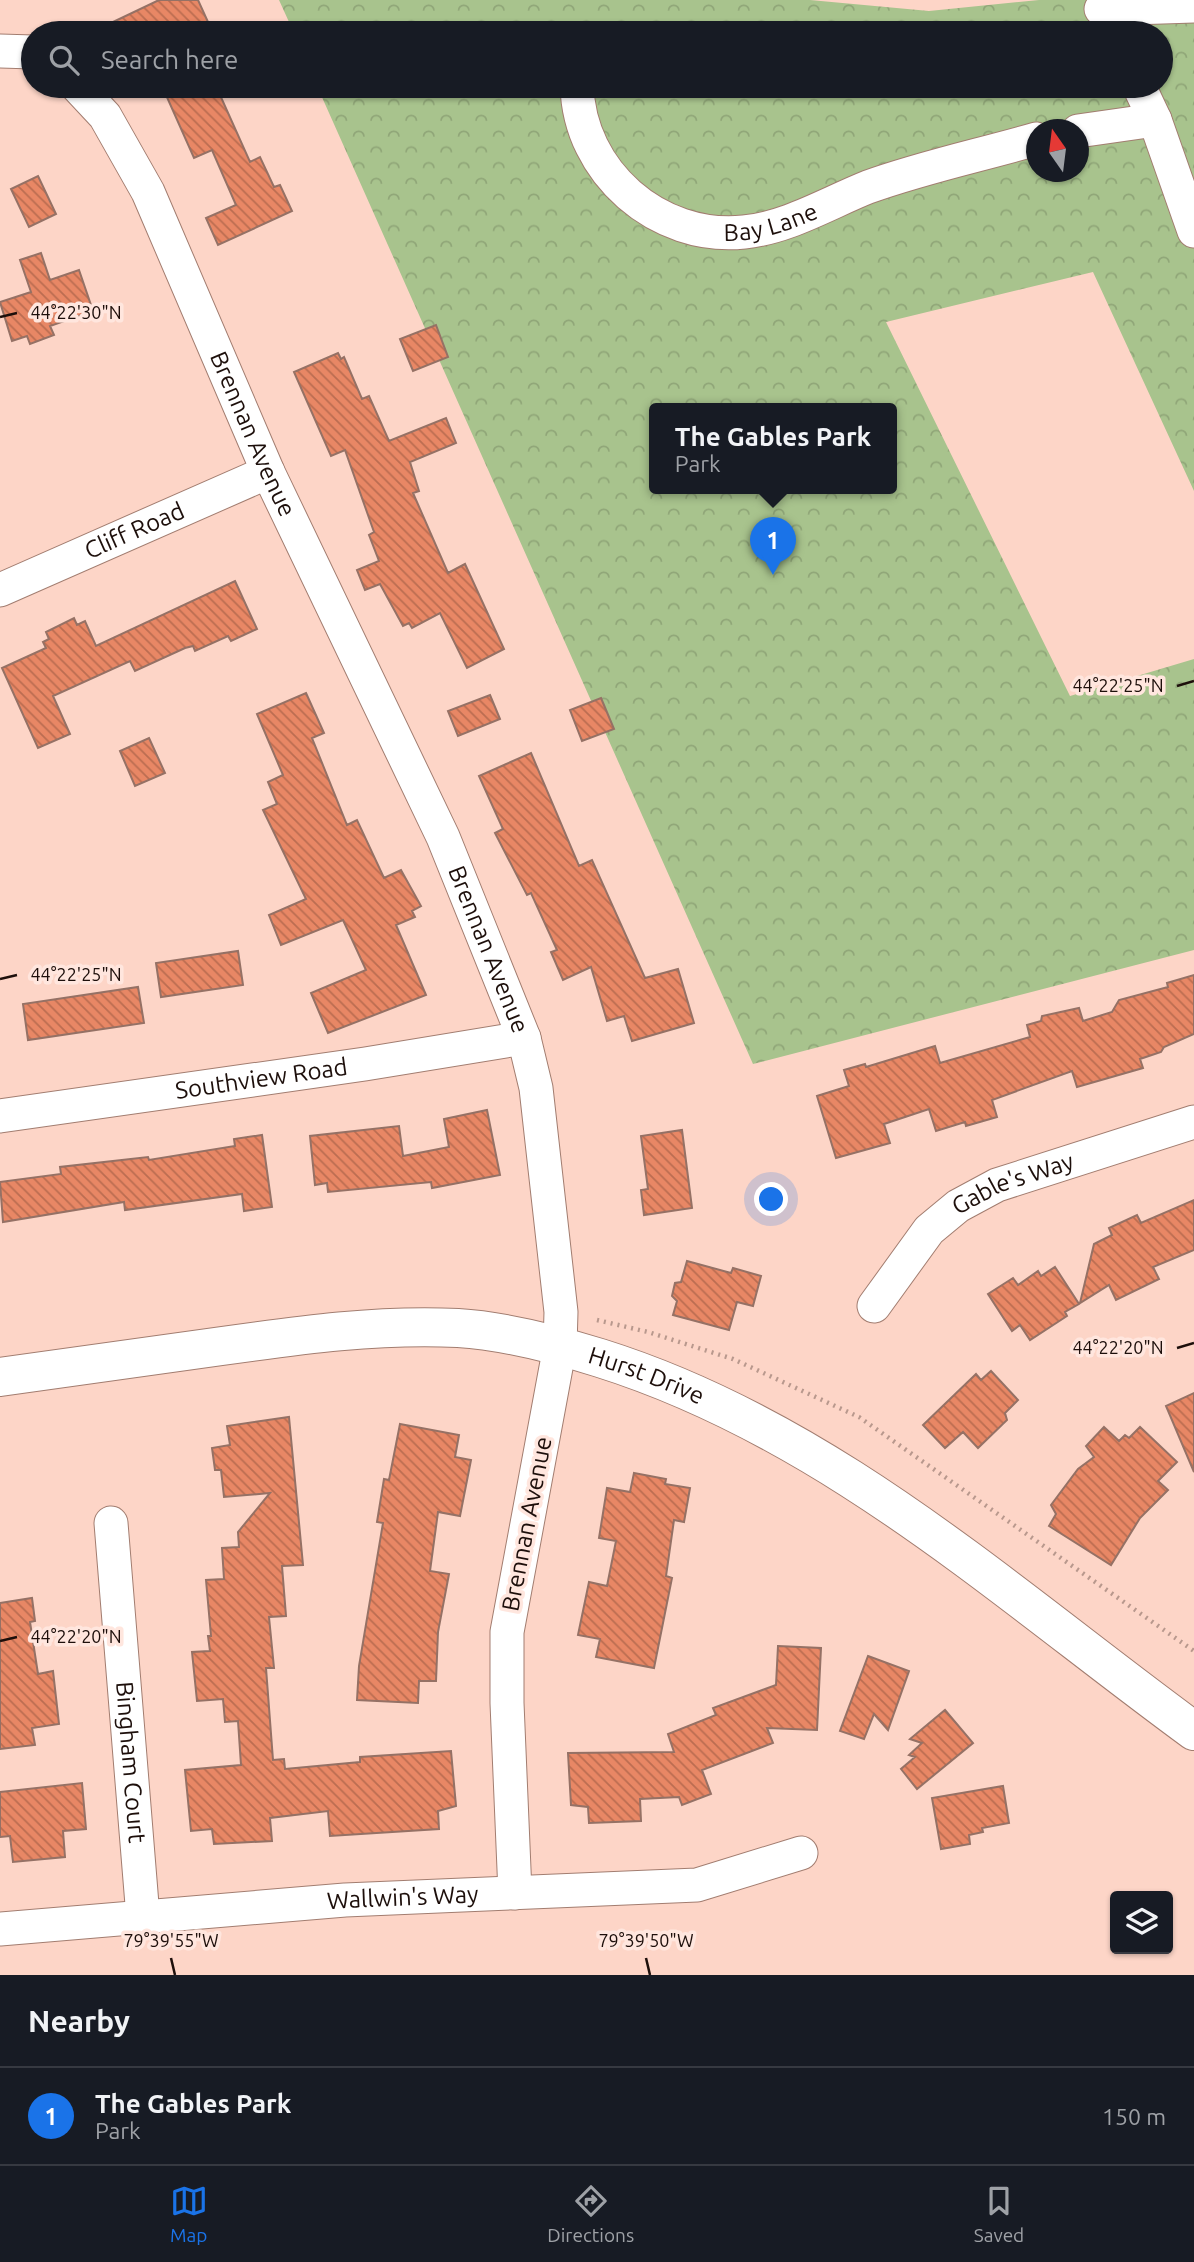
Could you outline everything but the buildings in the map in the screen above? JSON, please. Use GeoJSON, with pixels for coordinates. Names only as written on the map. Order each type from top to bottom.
{"type":"FeatureCollection","features":[{"type":"Feature","properties":{"kind":"street"},"geometry":{"type":"LineString","coordinates":[[1104,14],[1194,6]]}},
{"type":"Feature","properties":{"kind":"street"},"geometry":{"type":"LineString","coordinates":[[0,51],[21,52]]}},
{"type":"Feature","properties":{"kind":"street","name":"Brennan Avenue"},"geometry":{"type":"LineString","coordinates":[[88,98],[104,116],[148,192],[268,472],[443,837],[524,1038],[536,1088],[561,1329],[508,1632],[507,1703],[515,1893]]}},
{"type":"Feature","properties":{"kind":"street","name":"Bay Lane"},"geometry":{"type":"LineString","coordinates":[[579,98],[589,139],[614,180],[654,213],[678,224],[709,232],[746,232],[776,225],[871,187],[1026,142]]}},
{"type":"Feature","properties":{"kind":"street"},"geometry":{"type":"LineString","coordinates":[[1145,98],[1194,231]]}},
{"type":"Feature","properties":{"kind":"street"},"geometry":{"type":"LineString","coordinates":[[1089,130],[1155,120]]}},
{"type":"Feature","properties":{"kind":"street","name":"Cliff Road"},"geometry":{"type":"LineString","coordinates":[[0,590],[268,472]]}},
{"type":"Feature","properties":{"kind":"street","name":"Southview Road"},"geometry":{"type":"LineString","coordinates":[[0,1116],[365,1064],[524,1038]]}},
{"type":"Feature","properties":{"kind":"street","name":"Gable's Way"},"geometry":{"type":"LineString","coordinates":[[874,1306],[929,1230],[958,1206],[997,1185],[1194,1122]]}},
{"type":"Feature","properties":{"kind":"street","name":"Hurst Drive"},"geometry":{"type":"LineString","coordinates":[[0,1377],[281,1338],[367,1329],[561,1329],[774,1432],[853,1478],[991,1575],[1194,1731]]}},
{"type":"Feature","properties":{"kind":"street","name":"Bingham Court"},"geometry":{"type":"LineString","coordinates":[[111,1523],[143,1917]]}},
{"type":"Feature","properties":{"kind":"street","name":"Wallwin's Way"},"geometry":{"type":"LineString","coordinates":[[0,1929],[345,1900],[697,1885],[801,1853]]}},
{"type":"Feature","properties":{"kind":"path"},"geometry":{"type":"LineString","coordinates":[[561,1329],[648,1332],[733,1359],[859,1417],[1194,1651]]}},
{"type":"Feature","properties":{"kind":"green space"},"geometry":{"type":"Polygon","coordinates":[[[279,0],[810,0],[929,11],[1039,0],[1194,0],[1194,491],[1093,272],[886,322],[1070,696],[1194,659],[1194,950],[753,1064],[322,98],[1173,98],[1173,21],[289,21],[279,0]]]}},
{"type":"Feature","properties":{"kind":"place","name":"The Gables Park"},"geometry":{"type":"Point","coordinates":[773,575]}}]}
